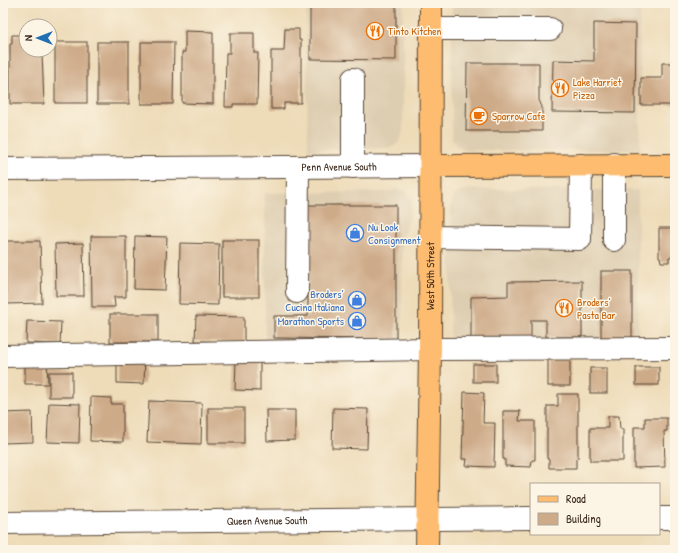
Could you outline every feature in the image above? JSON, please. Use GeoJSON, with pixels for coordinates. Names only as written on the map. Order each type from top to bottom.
{"type":"FeatureCollection","features":[{"type":"Feature","properties":{"kind":"main road","name":"West 50th Street"},"geometry":{"type":"LineString","coordinates":[[427,550],[430,349],[431,3]]}},
{"type":"Feature","properties":{"kind":"main road","name":"Penn Avenue South"},"geometry":{"type":"LineString","coordinates":[[431,166],[614,164],[675,165]]}},
{"type":"Feature","properties":{"kind":"street"},"geometry":{"type":"LineString","coordinates":[[431,29],[550,29]]}},
{"type":"Feature","properties":{"kind":"street"},"geometry":{"type":"LineString","coordinates":[[353,79],[353,166]]}},
{"type":"Feature","properties":{"kind":"street"},"geometry":{"type":"LineString","coordinates":[[614,164],[614,240]]}},
{"type":"Feature","properties":{"kind":"street"},"geometry":{"type":"LineString","coordinates":[[430,237],[580,239],[581,165]]}},
{"type":"Feature","properties":{"kind":"street","name":"Penn Avenue South"},"geometry":{"type":"LineString","coordinates":[[3,169],[431,166]]}},
{"type":"Feature","properties":{"kind":"street"},"geometry":{"type":"LineString","coordinates":[[297,292],[298,167]]}},
{"type":"Feature","properties":{"kind":"street"},"geometry":{"type":"LineString","coordinates":[[3,356],[430,349],[675,348]]}},
{"type":"Feature","properties":{"kind":"street","name":"Queen Avenue South"},"geometry":{"type":"LineString","coordinates":[[3,523],[428,517],[530,518]]}},
{"type":"Feature","properties":{"kind":"street"},"geometry":{"type":"LineString","coordinates":[[660,518],[675,518]]}},
{"type":"Feature","properties":{"kind":"shaded area"},"geometry":{"type":"Polygon","coordinates":[[[306,3],[403,3],[403,132],[399,142],[391,148],[308,150],[306,3]]]}},
{"type":"Feature","properties":{"kind":"shaded area"},"geometry":{"type":"Polygon","coordinates":[[[452,3],[640,3],[640,150],[464,150],[457,146],[452,140],[452,3]]]}},
{"type":"Feature","properties":{"kind":"shaded area"},"geometry":{"type":"Polygon","coordinates":[[[398,189],[406,191],[412,201],[409,220],[402,239],[402,348],[265,349],[265,193],[386,192],[398,189]]]}},
{"type":"Feature","properties":{"kind":"shaded area"},"geometry":{"type":"Polygon","coordinates":[[[469,189],[638,190],[638,351],[450,350],[451,205],[455,194],[469,189]]]}},
{"type":"Feature","properties":{"kind":"building"},"geometry":{"type":"Polygon","coordinates":[[[310,3],[396,3],[396,60],[310,59],[310,3]]]}},
{"type":"Feature","properties":{"kind":"building"},"geometry":{"type":"Polygon","coordinates":[[[3,8],[6,8],[6,36],[3,36],[3,8]]]}},
{"type":"Feature","properties":{"kind":"building"},"geometry":{"type":"Polygon","coordinates":[[[594,23],[636,24],[635,113],[552,112],[553,60],[594,61],[594,23]]]}},
{"type":"Feature","properties":{"kind":"building"},"geometry":{"type":"Polygon","coordinates":[[[285,29],[299,29],[299,40],[301,40],[301,103],[284,103],[284,109],[271,109],[271,51],[284,51],[285,29]]]}},
{"type":"Feature","properties":{"kind":"building"},"geometry":{"type":"Polygon","coordinates":[[[185,31],[213,32],[213,104],[182,103],[182,52],[185,52],[185,31]]]}},
{"type":"Feature","properties":{"kind":"building"},"geometry":{"type":"Polygon","coordinates":[[[230,33],[254,33],[254,53],[258,53],[257,104],[233,104],[233,107],[225,107],[226,53],[230,53],[230,33]]]}},
{"type":"Feature","properties":{"kind":"building"},"geometry":{"type":"Polygon","coordinates":[[[12,35],[18,35],[18,58],[42,58],[44,104],[10,104],[10,44],[12,44],[12,35]]]}},
{"type":"Feature","properties":{"kind":"building"},"geometry":{"type":"Polygon","coordinates":[[[58,42],[87,42],[87,103],[55,103],[55,58],[58,58],[58,42]]]}},
{"type":"Feature","properties":{"kind":"building"},"geometry":{"type":"Polygon","coordinates":[[[97,42],[129,42],[129,104],[97,104],[97,42]]]}},
{"type":"Feature","properties":{"kind":"building"},"geometry":{"type":"Polygon","coordinates":[[[141,42],[174,42],[173,104],[141,104],[141,42]]]}},
{"type":"Feature","properties":{"kind":"building"},"geometry":{"type":"Polygon","coordinates":[[[467,63],[539,63],[539,100],[542,107],[542,131],[466,131],[467,63]]]}},
{"type":"Feature","properties":{"kind":"building"},"geometry":{"type":"Polygon","coordinates":[[[662,63],[675,63],[675,105],[641,105],[641,78],[662,78],[662,63]]]}},
{"type":"Feature","properties":{"kind":"building"},"geometry":{"type":"Polygon","coordinates":[[[308,205],[396,205],[396,339],[274,338],[274,316],[308,316],[308,205]]]}},
{"type":"Feature","properties":{"kind":"building"},"geometry":{"type":"Polygon","coordinates":[[[659,228],[675,228],[675,257],[669,257],[669,262],[661,262],[659,257],[659,228]]]}},
{"type":"Feature","properties":{"kind":"building"},"geometry":{"type":"Polygon","coordinates":[[[91,236],[126,236],[126,297],[114,297],[115,307],[92,307],[91,236]]]}},
{"type":"Feature","properties":{"kind":"building"},"geometry":{"type":"Polygon","coordinates":[[[135,236],[167,237],[165,290],[134,289],[135,236]]]}},
{"type":"Feature","properties":{"kind":"building"},"geometry":{"type":"Polygon","coordinates":[[[222,240],[259,240],[259,297],[222,297],[222,240]]]}},
{"type":"Feature","properties":{"kind":"building"},"geometry":{"type":"Polygon","coordinates":[[[5,241],[40,241],[42,303],[6,304],[5,241]]]}},
{"type":"Feature","properties":{"kind":"building"},"geometry":{"type":"Polygon","coordinates":[[[83,243],[84,296],[56,296],[55,244],[83,243]]]}},
{"type":"Feature","properties":{"kind":"building"},"geometry":{"type":"Polygon","coordinates":[[[180,243],[219,244],[218,305],[179,304],[180,243]]]}},
{"type":"Feature","properties":{"kind":"building"},"geometry":{"type":"Polygon","coordinates":[[[601,271],[632,271],[632,340],[601,340],[601,271]]]}},
{"type":"Feature","properties":{"kind":"building"},"geometry":{"type":"Polygon","coordinates":[[[582,281],[582,337],[546,337],[546,320],[531,320],[531,338],[471,339],[471,297],[508,296],[508,282],[582,281]]]}},
{"type":"Feature","properties":{"kind":"building"},"geometry":{"type":"Polygon","coordinates":[[[110,314],[158,314],[158,342],[110,342],[110,314]]]}},
{"type":"Feature","properties":{"kind":"building"},"geometry":{"type":"Polygon","coordinates":[[[196,316],[244,317],[244,342],[195,341],[196,316]]]}},
{"type":"Feature","properties":{"kind":"building"},"geometry":{"type":"Polygon","coordinates":[[[27,321],[61,322],[60,344],[26,343],[27,321]]]}},
{"type":"Feature","properties":{"kind":"building"},"geometry":{"type":"Polygon","coordinates":[[[117,358],[145,358],[144,384],[117,383],[117,358]]]}},
{"type":"Feature","properties":{"kind":"building"},"geometry":{"type":"Polygon","coordinates":[[[548,358],[570,358],[570,386],[548,386],[548,358]]]}},
{"type":"Feature","properties":{"kind":"building"},"geometry":{"type":"Polygon","coordinates":[[[47,360],[48,384],[25,384],[25,361],[47,360]]]}},
{"type":"Feature","properties":{"kind":"building"},"geometry":{"type":"Polygon","coordinates":[[[236,361],[260,361],[260,391],[235,390],[236,361]]]}},
{"type":"Feature","properties":{"kind":"building"},"geometry":{"type":"Polygon","coordinates":[[[473,364],[496,364],[496,382],[473,382],[473,364]]]}},
{"type":"Feature","properties":{"kind":"building"},"geometry":{"type":"Polygon","coordinates":[[[636,367],[659,367],[659,385],[636,385],[636,367]]]}},
{"type":"Feature","properties":{"kind":"building"},"geometry":{"type":"Polygon","coordinates":[[[590,368],[607,368],[607,393],[590,393],[590,368]]]}},
{"type":"Feature","properties":{"kind":"building"},"geometry":{"type":"Polygon","coordinates":[[[49,372],[72,372],[72,397],[49,397],[49,372]]]}},
{"type":"Feature","properties":{"kind":"building"},"geometry":{"type":"Polygon","coordinates":[[[464,392],[484,393],[483,423],[495,423],[494,467],[466,466],[467,459],[462,459],[464,392]]]}},
{"type":"Feature","properties":{"kind":"building"},"geometry":{"type":"Polygon","coordinates":[[[558,394],[578,394],[578,459],[576,459],[576,468],[549,468],[549,459],[547,459],[547,406],[558,406],[558,394]]]}},
{"type":"Feature","properties":{"kind":"building"},"geometry":{"type":"Polygon","coordinates":[[[91,397],[111,398],[111,404],[123,404],[123,442],[90,441],[91,397]]]}},
{"type":"Feature","properties":{"kind":"building"},"geometry":{"type":"Polygon","coordinates":[[[149,401],[202,403],[201,444],[147,442],[149,401]]]}},
{"type":"Feature","properties":{"kind":"building"},"geometry":{"type":"Polygon","coordinates":[[[49,403],[80,404],[79,443],[47,442],[49,403]]]}},
{"type":"Feature","properties":{"kind":"building"},"geometry":{"type":"Polygon","coordinates":[[[208,408],[244,408],[244,443],[208,443],[208,408]]]}},
{"type":"Feature","properties":{"kind":"building"},"geometry":{"type":"Polygon","coordinates":[[[333,408],[368,409],[367,449],[332,448],[333,408]]]}},
{"type":"Feature","properties":{"kind":"building"},"geometry":{"type":"Polygon","coordinates":[[[266,410],[295,410],[295,440],[267,441],[266,410]]]}},
{"type":"Feature","properties":{"kind":"building"},"geometry":{"type":"Polygon","coordinates":[[[503,411],[520,411],[519,421],[535,421],[535,460],[532,460],[531,467],[505,466],[505,459],[503,459],[503,411]]]}},
{"type":"Feature","properties":{"kind":"building"},"geometry":{"type":"Polygon","coordinates":[[[32,412],[33,442],[3,443],[3,413],[32,412]]]}},
{"type":"Feature","properties":{"kind":"building"},"geometry":{"type":"Polygon","coordinates":[[[608,416],[619,416],[620,429],[623,429],[623,461],[590,461],[590,428],[608,428],[608,416]]]}},
{"type":"Feature","properties":{"kind":"building"},"geometry":{"type":"Polygon","coordinates":[[[645,418],[667,418],[667,431],[664,431],[665,467],[634,468],[634,427],[645,427],[645,418]]]}},
{"type":"Feature","properties":{"kind":"place","name":"Tinto Kitchen"},"geometry":{"type":"Point","coordinates":[375,31]}},
{"type":"Feature","properties":{"kind":"place","name":"Lake Harriet Pizza"},"geometry":{"type":"Point","coordinates":[560,88]}},
{"type":"Feature","properties":{"kind":"place","name":"Sparrow Cafe"},"geometry":{"type":"Point","coordinates":[479,116]}},
{"type":"Feature","properties":{"kind":"place","name":"Nu Look Consignment"},"geometry":{"type":"Point","coordinates":[355,233]}},
{"type":"Feature","properties":{"kind":"place","name":"Broders’ Cucina Italiana"},"geometry":{"type":"Point","coordinates":[357,300]}},
{"type":"Feature","properties":{"kind":"place","name":"Broders’ Pasta Bar"},"geometry":{"type":"Point","coordinates":[564,308]}},
{"type":"Feature","properties":{"kind":"place","name":"Marathon Sports"},"geometry":{"type":"Point","coordinates":[357,321]}}]}
